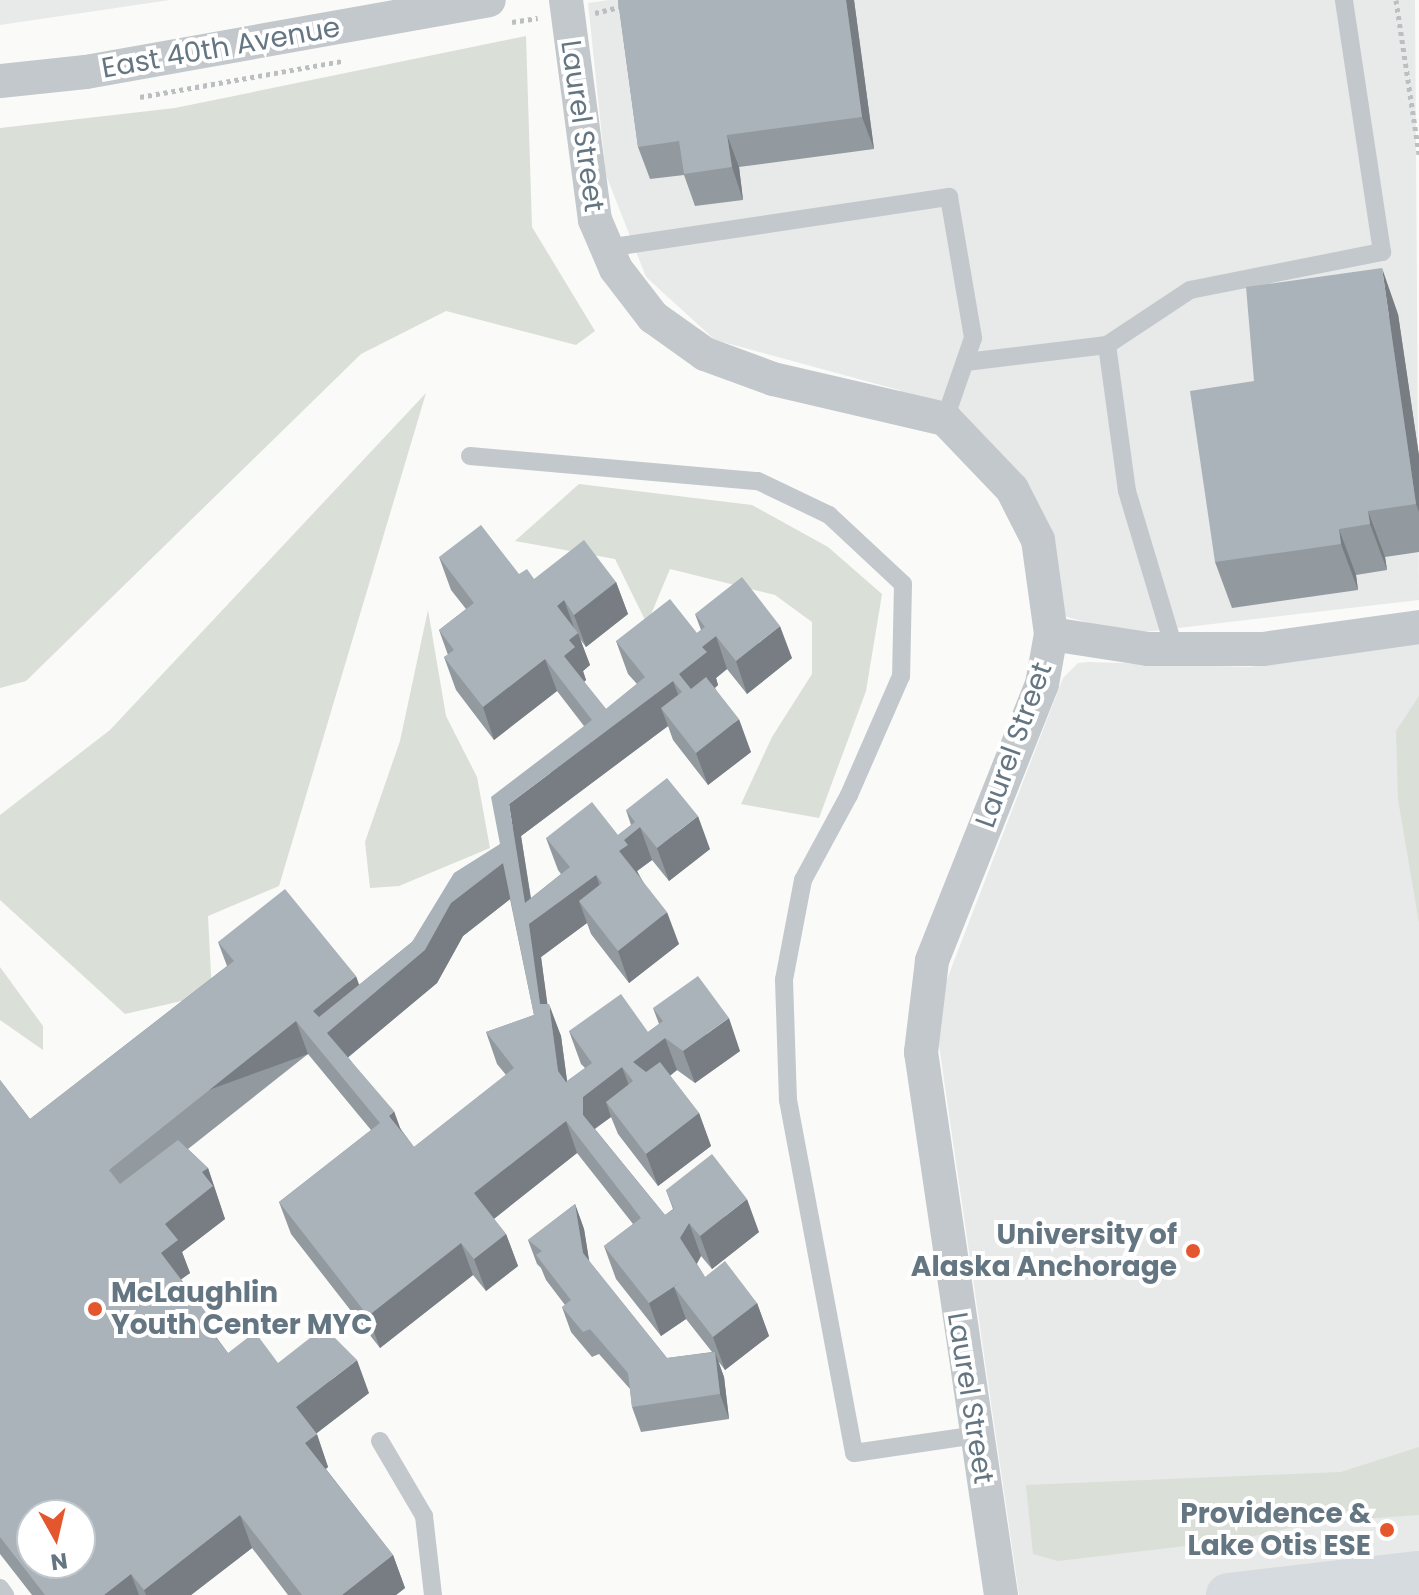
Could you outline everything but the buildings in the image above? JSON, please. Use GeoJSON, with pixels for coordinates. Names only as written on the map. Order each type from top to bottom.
{"type":"FeatureCollection","features":[{"type":"Feature","properties":{"kind":"main road"},"geometry":{"type":"LineString","coordinates":[[1228,1595],[1419,1573]]}},
{"type":"Feature","properties":{"kind":"street","name":"East 40th Avenue"},"geometry":{"type":"LineString","coordinates":[[0,81],[86,72],[489,0]]}},
{"type":"Feature","properties":{"kind":"street","name":"Laurel Street"},"geometry":{"type":"LineString","coordinates":[[566,0],[582,144],[595,220],[607,248],[653,317],[705,354],[773,379],[945,419],[1012,489],[1038,540],[1051,634],[1042,684],[932,961],[921,1052],[1001,1595]]}},
{"type":"Feature","properties":{"kind":"street"},"geometry":{"type":"LineString","coordinates":[[1051,634],[1096,644],[1263,649],[1419,627]]}},
{"type":"Feature","properties":{"kind":"lane"},"geometry":{"type":"LineString","coordinates":[[966,362],[1107,345],[1190,290],[1382,252],[1344,0]]}},
{"type":"Feature","properties":{"kind":"lane"},"geometry":{"type":"LineString","coordinates":[[607,248],[949,197],[973,338],[945,419]]}},
{"type":"Feature","properties":{"kind":"lane"},"geometry":{"type":"LineString","coordinates":[[1107,345],[1127,491],[1174,648]]}},
{"type":"Feature","properties":{"kind":"lane"},"geometry":{"type":"LineString","coordinates":[[470,456],[758,481],[829,515],[903,584],[901,676],[849,795],[803,880],[784,980],[788,1100],[854,1453],[976,1435]]}},
{"type":"Feature","properties":{"kind":"lane"},"geometry":{"type":"LineString","coordinates":[[380,1441],[424,1516],[433,1595]]}},
{"type":"Feature","properties":{"kind":"lane"},"geometry":{"type":"LineString","coordinates":[[0,1588],[5,1595]]}},
{"type":"Feature","properties":{"kind":"path"},"geometry":{"type":"LineString","coordinates":[[1396,0],[1419,154]]}},
{"type":"Feature","properties":{"kind":"path"},"geometry":{"type":"LineString","coordinates":[[611,12],[629,5]]}},
{"type":"Feature","properties":{"kind":"shaded area"},"geometry":{"type":"Polygon","coordinates":[[[0,0],[170,0],[0,25],[0,0]]]}},
{"type":"Feature","properties":{"kind":"shaded area"},"geometry":{"type":"Polygon","coordinates":[[[609,0],[1415,0],[1419,600],[1127,634],[1064,616],[979,438],[899,390],[715,340],[646,277],[606,175],[588,3],[609,0]]]}},
{"type":"Feature","properties":{"kind":"shaded area"},"geometry":{"type":"Polygon","coordinates":[[[526,36],[532,227],[595,331],[576,345],[446,311],[361,354],[26,681],[0,688],[0,128],[175,108],[526,36]]]}},
{"type":"Feature","properties":{"kind":"shaded area"},"geometry":{"type":"Polygon","coordinates":[[[426,393],[279,886],[208,916],[212,994],[125,1014],[0,900],[0,815],[110,730],[426,393]]]}},
{"type":"Feature","properties":{"kind":"shaded area"},"geometry":{"type":"Polygon","coordinates":[[[579,484],[752,505],[828,547],[882,594],[866,691],[819,818],[741,804],[772,737],[812,674],[812,622],[775,595],[670,569],[647,624],[615,559],[515,541],[579,484]]]}},
{"type":"Feature","properties":{"kind":"shaded area"},"geometry":{"type":"Polygon","coordinates":[[[428,610],[446,716],[477,777],[490,848],[399,886],[370,888],[365,842],[400,741],[428,610]]]}},
{"type":"Feature","properties":{"kind":"shaded area","name":"University of Alaska Anchorage"},"geometry":{"type":"Polygon","coordinates":[[[1419,639],[1419,1595],[1019,1595],[938,1039],[944,987],[1063,678],[1078,663],[1250,667],[1419,639]]]}},
{"type":"Feature","properties":{"kind":"shaded area"},"geometry":{"type":"Polygon","coordinates":[[[1419,696],[1419,923],[1398,799],[1396,731],[1419,696]]]}},
{"type":"Feature","properties":{"kind":"shaded area"},"geometry":{"type":"Polygon","coordinates":[[[0,967],[43,1026],[43,1050],[0,1020],[0,967]]]}},
{"type":"Feature","properties":{"kind":"shaded area"},"geometry":{"type":"Polygon","coordinates":[[[1419,1447],[1419,1515],[1316,1522],[1236,1540],[1058,1561],[1033,1554],[1026,1485],[1341,1472],[1419,1447]]]}},
{"type":"Feature","properties":{"kind":"place","name":"University of Alaska Anchorage"},"geometry":{"type":"Point","coordinates":[1193,1251]}},
{"type":"Feature","properties":{"kind":"place","name":"McLaughlin Youth Center MYC"},"geometry":{"type":"Point","coordinates":[95,1309]}},
{"type":"Feature","properties":{"kind":"place","name":"Providence & Lake Otis ESE"},"geometry":{"type":"Point","coordinates":[1387,1530]}}]}
